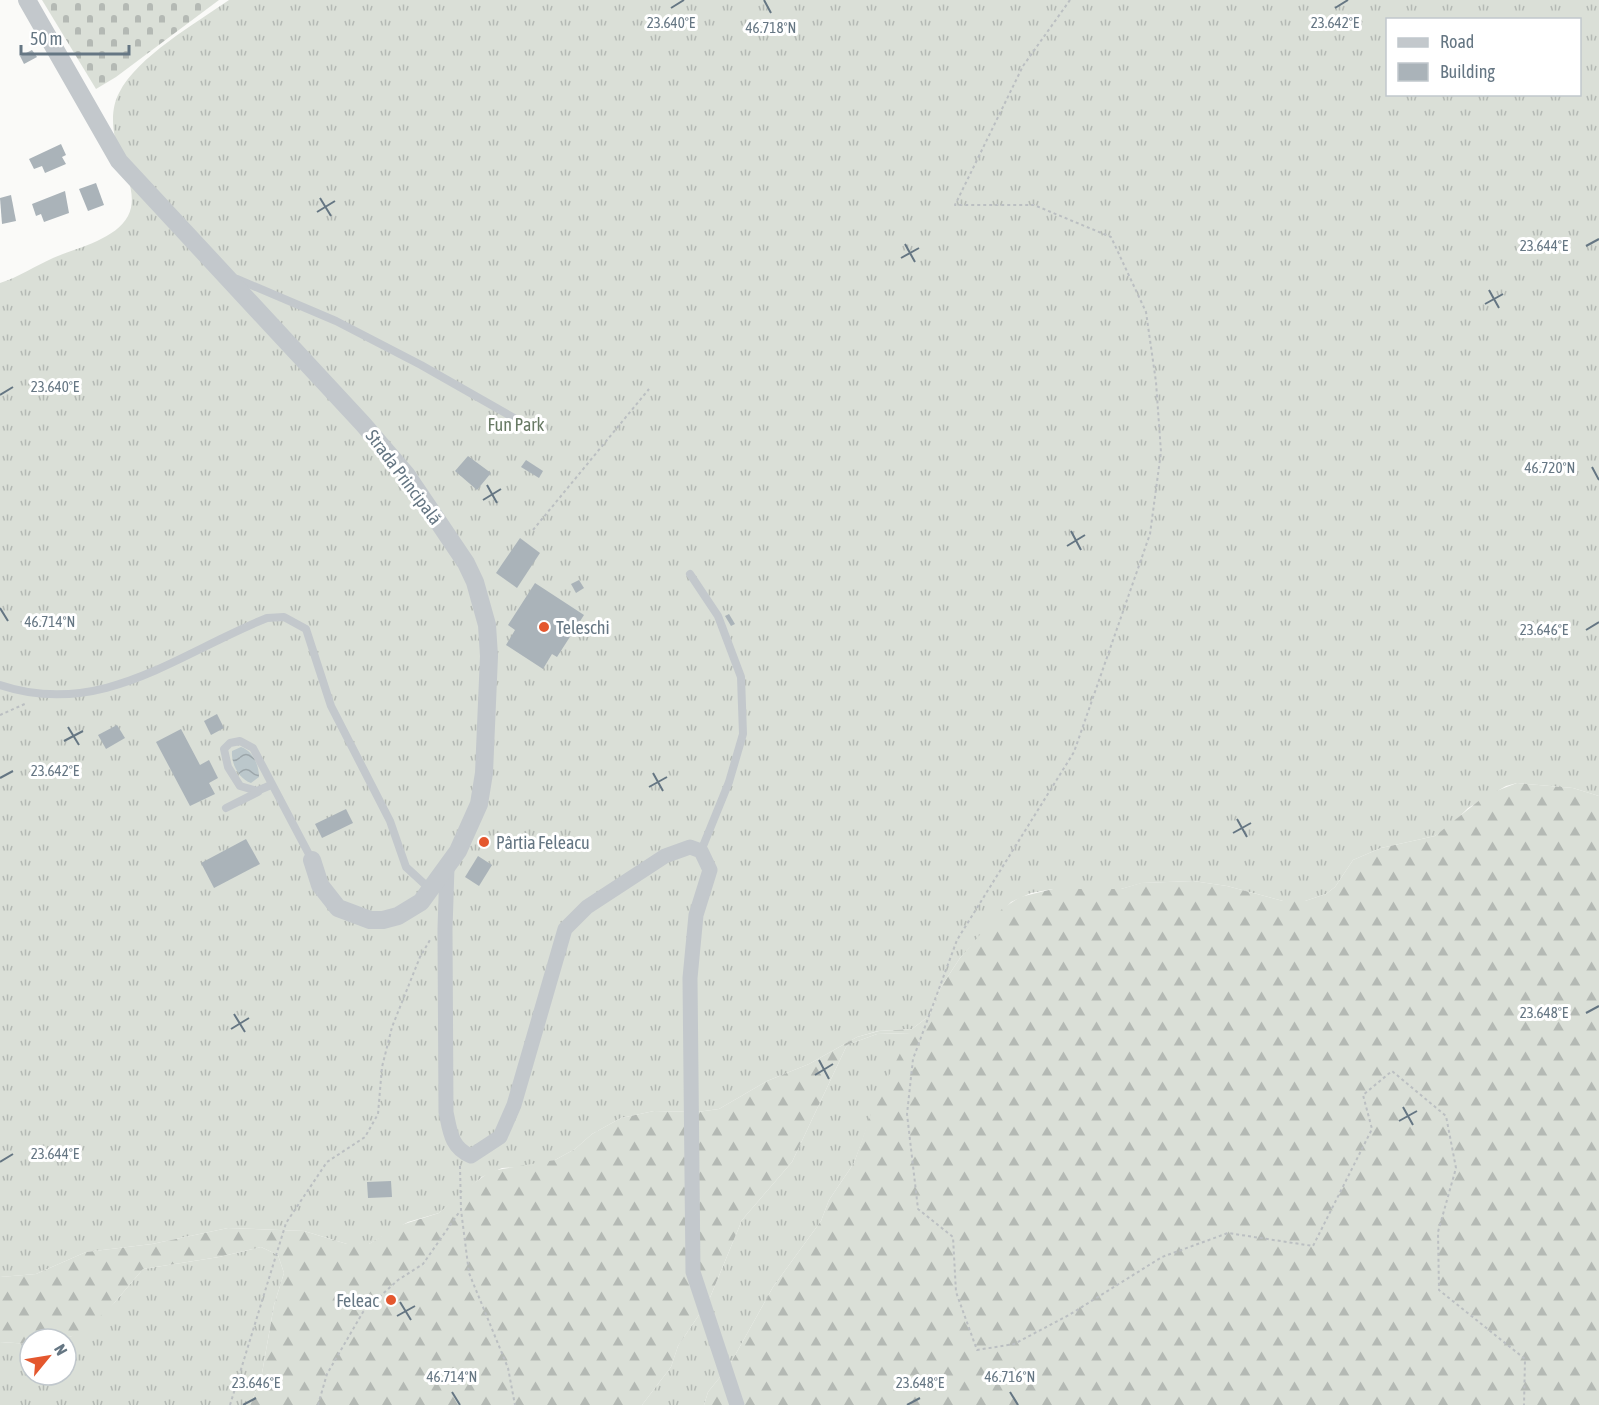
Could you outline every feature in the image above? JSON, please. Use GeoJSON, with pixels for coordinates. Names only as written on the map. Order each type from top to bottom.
{"type":"FeatureCollection","features":[{"type":"Feature","properties":{"kind":"street","name":"Strada Principală"},"geometry":{"type":"LineString","coordinates":[[27,0],[119,161],[216,269],[363,424],[406,474],[466,562],[475,582],[487,625],[489,656],[484,773],[479,804],[470,829],[431,890],[421,902],[398,916],[370,920],[338,908],[320,885],[312,860]]}},
{"type":"Feature","properties":{"kind":"street"},"geometry":{"type":"LineString","coordinates":[[447,867],[446,1112],[451,1136],[459,1152],[471,1156],[500,1137],[514,1105],[565,929],[587,907],[665,855],[690,848],[702,851],[710,870],[696,915],[690,978],[693,1272],[737,1405]]}},
{"type":"Feature","properties":{"kind":"lane"},"geometry":{"type":"LineString","coordinates":[[216,269],[258,290],[336,321],[530,428]]}},
{"type":"Feature","properties":{"kind":"lane"},"geometry":{"type":"LineString","coordinates":[[690,574],[718,616],[741,677],[743,734],[729,782],[702,851]]}},
{"type":"Feature","properties":{"kind":"lane"},"geometry":{"type":"LineString","coordinates":[[0,685],[28,693],[89,692],[131,682],[267,618],[278,616],[294,621],[306,630],[310,638],[331,706],[390,821],[406,867],[431,890]]}},
{"type":"Feature","properties":{"kind":"lane"},"geometry":{"type":"LineString","coordinates":[[262,790],[246,789],[234,778],[224,755],[224,749],[230,743],[240,741],[253,748],[312,860]]}},
{"type":"Feature","properties":{"kind":"lane"},"geometry":{"type":"LineString","coordinates":[[226,808],[271,785]]}},
{"type":"Feature","properties":{"kind":"path"},"geometry":{"type":"LineString","coordinates":[[1070,0],[1023,66],[955,205],[1034,205],[1111,237],[1146,312],[1156,382],[1161,452],[1150,534],[1074,752],[957,940],[913,1059],[907,1114],[918,1209],[953,1237],[956,1292],[977,1350],[1014,1344],[1069,1315],[1162,1257],[1228,1233],[1313,1246],[1372,1130],[1363,1095],[1392,1071],[1446,1116],[1456,1168],[1438,1232],[1439,1290],[1525,1359],[1524,1405]]}},
{"type":"Feature","properties":{"kind":"path"},"geometry":{"type":"LineString","coordinates":[[533,530],[649,389]]}},
{"type":"Feature","properties":{"kind":"path"},"geometry":{"type":"LineString","coordinates":[[0,715],[48,693]]}},
{"type":"Feature","properties":{"kind":"path"},"geometry":{"type":"LineString","coordinates":[[230,1405],[286,1223],[327,1162],[365,1137],[378,1114],[382,1067],[392,1026],[420,957],[435,932]]}},
{"type":"Feature","properties":{"kind":"path"},"geometry":{"type":"LineString","coordinates":[[459,1152],[461,1210],[469,1273],[508,1368],[515,1405]]}},
{"type":"Feature","properties":{"kind":"path"},"geometry":{"type":"LineString","coordinates":[[318,1405],[327,1374],[363,1312],[398,1280],[423,1264],[461,1210]]}},
{"type":"Feature","properties":{"kind":"green space"},"geometry":{"type":"Polygon","coordinates":[[[42,0],[219,0],[116,77],[96,89],[42,0]]]}},
{"type":"Feature","properties":{"kind":"green space","name":"Fun Park"},"geometry":{"type":"Polygon","coordinates":[[[229,0],[1599,0],[1599,796],[1573,788],[1517,783],[1506,786],[1468,808],[1435,836],[1381,848],[1353,860],[1335,887],[1326,894],[1305,901],[1283,901],[1227,886],[1193,881],[1142,883],[1121,889],[1053,889],[1031,893],[1011,902],[960,958],[941,987],[929,1016],[912,1029],[878,1031],[857,1037],[809,1064],[767,1081],[719,1109],[697,1112],[654,1111],[621,1118],[592,1134],[575,1149],[555,1160],[534,1166],[502,1168],[482,1177],[439,1213],[408,1222],[369,1244],[347,1244],[304,1231],[228,1228],[152,1244],[86,1252],[36,1274],[0,1277],[0,283],[105,237],[122,224],[128,216],[132,201],[130,186],[114,132],[113,116],[116,100],[128,79],[139,66],[184,30],[229,0]]]}},
{"type":"Feature","properties":{"kind":"green space"},"geometry":{"type":"Polygon","coordinates":[[[1517,783],[1573,788],[1599,796],[1599,1405],[704,1405],[708,1392],[729,1366],[773,1287],[821,1221],[829,1200],[854,1163],[873,1108],[910,1033],[877,1034],[847,1045],[792,1162],[742,1220],[709,1300],[678,1346],[671,1367],[642,1405],[250,1405],[261,1379],[274,1305],[284,1273],[278,1255],[261,1247],[219,1257],[143,1269],[115,1302],[83,1333],[78,1334],[78,1327],[18,1327],[18,1343],[0,1342],[0,1277],[36,1274],[86,1252],[152,1244],[228,1228],[304,1231],[347,1244],[369,1244],[398,1226],[439,1213],[463,1191],[491,1171],[555,1160],[575,1149],[592,1134],[621,1118],[654,1111],[697,1112],[719,1109],[767,1081],[809,1064],[857,1037],[879,1031],[912,1029],[929,1016],[941,987],[960,958],[1002,909],[1020,897],[1053,889],[1121,889],[1141,883],[1193,881],[1227,886],[1283,901],[1305,901],[1326,894],[1335,887],[1353,860],[1381,848],[1435,836],[1486,795],[1517,783]]]}},
{"type":"Feature","properties":{"kind":"green space"},"geometry":{"type":"Polygon","coordinates":[[[911,1033],[870,1119],[854,1163],[829,1200],[821,1221],[773,1287],[729,1366],[708,1392],[704,1405],[642,1405],[671,1367],[678,1346],[709,1300],[742,1220],[792,1162],[847,1045],[877,1034],[911,1033]]]}},
{"type":"Feature","properties":{"kind":"green space"},"geometry":{"type":"Polygon","coordinates":[[[261,1247],[278,1255],[284,1273],[274,1305],[261,1379],[250,1405],[0,1405],[0,1342],[18,1343],[18,1387],[78,1387],[78,1331],[115,1302],[143,1269],[219,1257],[261,1247]]]}},
{"type":"Feature","properties":{"kind":"water"},"geometry":{"type":"Polygon","coordinates":[[[241,747],[252,755],[258,768],[259,777],[251,783],[239,775],[233,761],[232,751],[241,747]]]}},
{"type":"Feature","properties":{"kind":"building"},"geometry":{"type":"Polygon","coordinates":[[[32,50],[37,57],[24,64],[20,56],[32,50]]]}},
{"type":"Feature","properties":{"kind":"building"},"geometry":{"type":"Polygon","coordinates":[[[61,144],[66,155],[62,157],[66,164],[45,173],[42,166],[34,169],[29,159],[61,144]]]}},
{"type":"Feature","properties":{"kind":"building"},"geometry":{"type":"Polygon","coordinates":[[[96,183],[104,205],[88,211],[79,189],[96,183]]]}},
{"type":"Feature","properties":{"kind":"building"},"geometry":{"type":"Polygon","coordinates":[[[65,191],[69,213],[44,222],[41,214],[36,216],[32,204],[65,191]]]}},
{"type":"Feature","properties":{"kind":"building"},"geometry":{"type":"Polygon","coordinates":[[[11,195],[16,221],[2,224],[0,198],[11,195]]]}},
{"type":"Feature","properties":{"kind":"building"},"geometry":{"type":"Polygon","coordinates":[[[468,456],[491,473],[477,490],[455,471],[468,456]]]}},
{"type":"Feature","properties":{"kind":"building"},"geometry":{"type":"Polygon","coordinates":[[[526,460],[543,471],[539,478],[521,467],[526,460]]]}},
{"type":"Feature","properties":{"kind":"building"},"geometry":{"type":"Polygon","coordinates":[[[520,538],[540,553],[517,588],[496,573],[520,538]]]}},
{"type":"Feature","properties":{"kind":"building"},"geometry":{"type":"Polygon","coordinates":[[[579,580],[584,588],[576,593],[571,584],[579,580]]]}},
{"type":"Feature","properties":{"kind":"building","name":"Teleschi"},"geometry":{"type":"Polygon","coordinates":[[[535,583],[584,615],[557,657],[552,654],[543,669],[506,645],[515,630],[508,625],[535,583]]]}},
{"type":"Feature","properties":{"kind":"building"},"geometry":{"type":"Polygon","coordinates":[[[729,614],[735,624],[731,626],[725,616],[729,614]]]}},
{"type":"Feature","properties":{"kind":"building"},"geometry":{"type":"Polygon","coordinates":[[[217,714],[224,728],[211,735],[204,721],[217,714]]]}},
{"type":"Feature","properties":{"kind":"building"},"geometry":{"type":"Polygon","coordinates":[[[117,725],[125,738],[106,749],[98,735],[117,725]]]}},
{"type":"Feature","properties":{"kind":"building"},"geometry":{"type":"Polygon","coordinates":[[[181,729],[200,765],[209,760],[218,778],[209,783],[215,794],[190,806],[156,742],[181,729]]]}},
{"type":"Feature","properties":{"kind":"building"},"geometry":{"type":"Polygon","coordinates":[[[346,809],[353,823],[322,838],[315,824],[346,809]]]}},
{"type":"Feature","properties":{"kind":"building"},"geometry":{"type":"Polygon","coordinates":[[[246,839],[260,864],[214,888],[201,863],[246,839]]]}},
{"type":"Feature","properties":{"kind":"building"},"geometry":{"type":"Polygon","coordinates":[[[478,856],[492,865],[479,886],[465,877],[478,856]]]}},
{"type":"Feature","properties":{"kind":"building"},"geometry":{"type":"Polygon","coordinates":[[[391,1181],[392,1197],[368,1198],[367,1182],[391,1181]]]}},
{"type":"Feature","properties":{"kind":"place","name":"Teleschi"},"geometry":{"type":"Point","coordinates":[544,627]}},
{"type":"Feature","properties":{"kind":"place","name":"Pârtia Feleacu"},"geometry":{"type":"Point","coordinates":[484,842]}},
{"type":"Feature","properties":{"kind":"place","name":"Feleac"},"geometry":{"type":"Point","coordinates":[391,1300]}}]}
